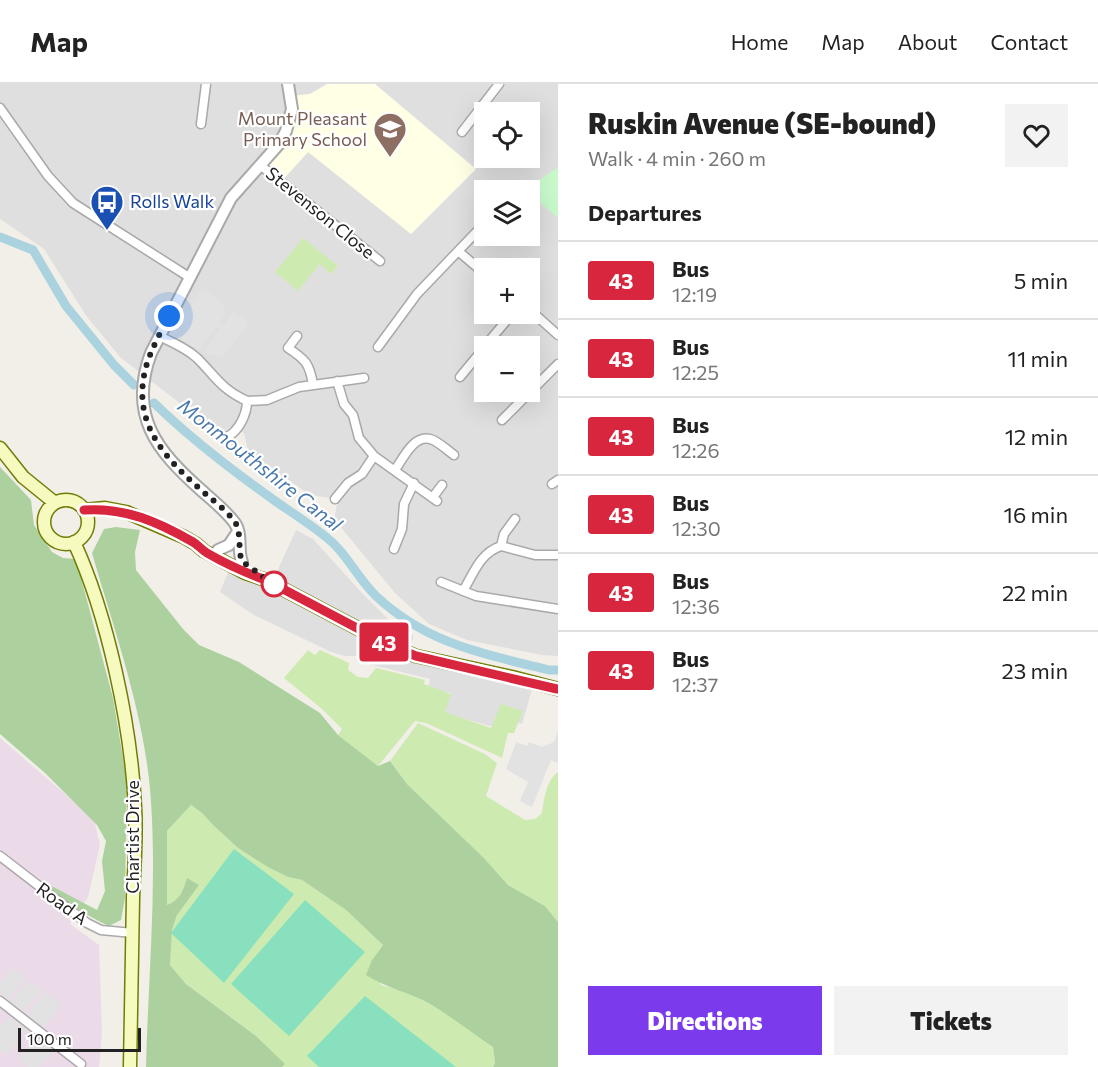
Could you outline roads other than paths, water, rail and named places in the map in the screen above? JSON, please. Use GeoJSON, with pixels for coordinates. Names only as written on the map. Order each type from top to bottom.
{"type":"FeatureCollection","features":[{"type":"Feature","properties":{"kind":"main road"},"geometry":{"type":"LineString","coordinates":[[0,448],[23,477],[55,504]]}},
{"type":"Feature","properties":{"kind":"main road"},"geometry":{"type":"LineString","coordinates":[[66,500],[72,501],[84,510],[88,523],[81,538],[65,544],[55,541],[47,534],[44,526],[45,515],[55,504],[66,500]]}},
{"type":"Feature","properties":{"kind":"main road"},"geometry":{"type":"LineString","coordinates":[[84,510],[105,508],[126,512],[196,544],[204,552],[230,556],[256,569],[266,580]]}},
{"type":"Feature","properties":{"kind":"main road","name":"Chartist Drive"},"geometry":{"type":"LineString","coordinates":[[74,542],[104,631],[118,689],[132,765],[136,810],[130,1067]]}},
{"type":"Feature","properties":{"kind":"main road"},"geometry":{"type":"LineString","coordinates":[[216,554],[245,573],[266,580],[391,646],[416,656],[557,689]]}},
{"type":"Feature","properties":{"kind":"street"},"geometry":{"type":"LineString","coordinates":[[201,124],[206,84]]}},
{"type":"Feature","properties":{"kind":"street"},"geometry":{"type":"LineString","coordinates":[[230,556],[237,525],[165,456],[155,441],[146,416],[143,386],[146,367],[159,336],[231,198],[279,144],[286,131],[292,109],[288,84]]}},
{"type":"Feature","properties":{"kind":"street"},"geometry":{"type":"LineString","coordinates":[[486,102],[499,84]]}},
{"type":"Feature","properties":{"kind":"street"},"geometry":{"type":"LineString","coordinates":[[0,108],[48,176],[74,203],[189,277]]}},
{"type":"Feature","properties":{"kind":"street"},"geometry":{"type":"LineString","coordinates":[[462,132],[474,117]]}},
{"type":"Feature","properties":{"kind":"street","name":"Stevenson Close"},"geometry":{"type":"LineString","coordinates":[[260,165],[380,261]]}},
{"type":"Feature","properties":{"kind":"street"},"geometry":{"type":"LineString","coordinates":[[378,347],[417,294],[474,234]]}},
{"type":"Feature","properties":{"kind":"street"},"geometry":{"type":"LineString","coordinates":[[458,251],[474,265]]}},
{"type":"Feature","properties":{"kind":"street"},"geometry":{"type":"LineString","coordinates":[[540,319],[558,335]]}},
{"type":"Feature","properties":{"kind":"street"},"geometry":{"type":"LineString","coordinates":[[494,336],[504,324]]}},
{"type":"Feature","properties":{"kind":"street"},"geometry":{"type":"LineString","coordinates":[[159,336],[196,357],[218,383],[248,401],[267,400],[313,384],[364,378]]}},
{"type":"Feature","properties":{"kind":"street"},"geometry":{"type":"LineString","coordinates":[[297,336],[288,348],[305,359],[313,384]]}},
{"type":"Feature","properties":{"kind":"street"},"geometry":{"type":"LineString","coordinates":[[460,377],[474,360]]}},
{"type":"Feature","properties":{"kind":"street"},"geometry":{"type":"LineString","coordinates":[[502,420],[558,364]]}},
{"type":"Feature","properties":{"kind":"street"},"geometry":{"type":"LineString","coordinates":[[337,381],[359,438],[374,456],[435,499],[442,485]]}},
{"type":"Feature","properties":{"kind":"street"},"geometry":{"type":"LineString","coordinates":[[227,436],[233,434],[247,411],[248,401]]}},
{"type":"Feature","properties":{"kind":"street"},"geometry":{"type":"LineString","coordinates":[[395,470],[412,446],[421,439],[430,439],[454,455]]}},
{"type":"Feature","properties":{"kind":"street"},"geometry":{"type":"LineString","coordinates":[[335,499],[348,483],[362,474],[374,456]]}},
{"type":"Feature","properties":{"kind":"street"},"geometry":{"type":"LineString","coordinates":[[394,549],[402,529],[404,504],[414,483]]}},
{"type":"Feature","properties":{"kind":"street"},"geometry":{"type":"LineString","coordinates":[[501,546],[504,534],[515,519]]}},
{"type":"Feature","properties":{"kind":"street"},"geometry":{"type":"LineString","coordinates":[[216,554],[229,545],[237,533]]}},
{"type":"Feature","properties":{"kind":"street"},"geometry":{"type":"LineString","coordinates":[[237,533],[242,562]]}},
{"type":"Feature","properties":{"kind":"street"},"geometry":{"type":"LineString","coordinates":[[463,591],[483,556],[491,549],[501,546],[535,555],[558,555]]}},
{"type":"Feature","properties":{"kind":"street"},"geometry":{"type":"LineString","coordinates":[[441,582],[488,599],[558,609]]}},
{"type":"Feature","properties":{"kind":"street","name":"Road A"},"geometry":{"type":"LineString","coordinates":[[0,856],[67,910],[87,923],[101,930],[133,933]]}},
{"type":"Feature","properties":{"kind":"street"},"geometry":{"type":"LineString","coordinates":[[0,1001],[81,1064]]}},
{"type":"Feature","properties":{"kind":"waterway","name":"Monmouthshire Canal"},"geometry":{"type":"LineString","coordinates":[[0,237],[33,250],[66,306],[114,365],[134,385]]}},
{"type":"Feature","properties":{"kind":"waterway","name":"Monmouthshire Canal"},"geometry":{"type":"LineString","coordinates":[[154,403],[230,468],[326,537],[340,550],[376,596],[415,626],[479,652],[549,670],[558,670]]}},
{"type":"Feature","properties":{"kind":"place","name":"Mount Pleasant Primary School"},"geometry":{"type":"Point","coordinates":[390,158]}},
{"type":"Feature","properties":{"kind":"place","name":"Rolls Walk"},"geometry":{"type":"Point","coordinates":[107,231]}}]}
